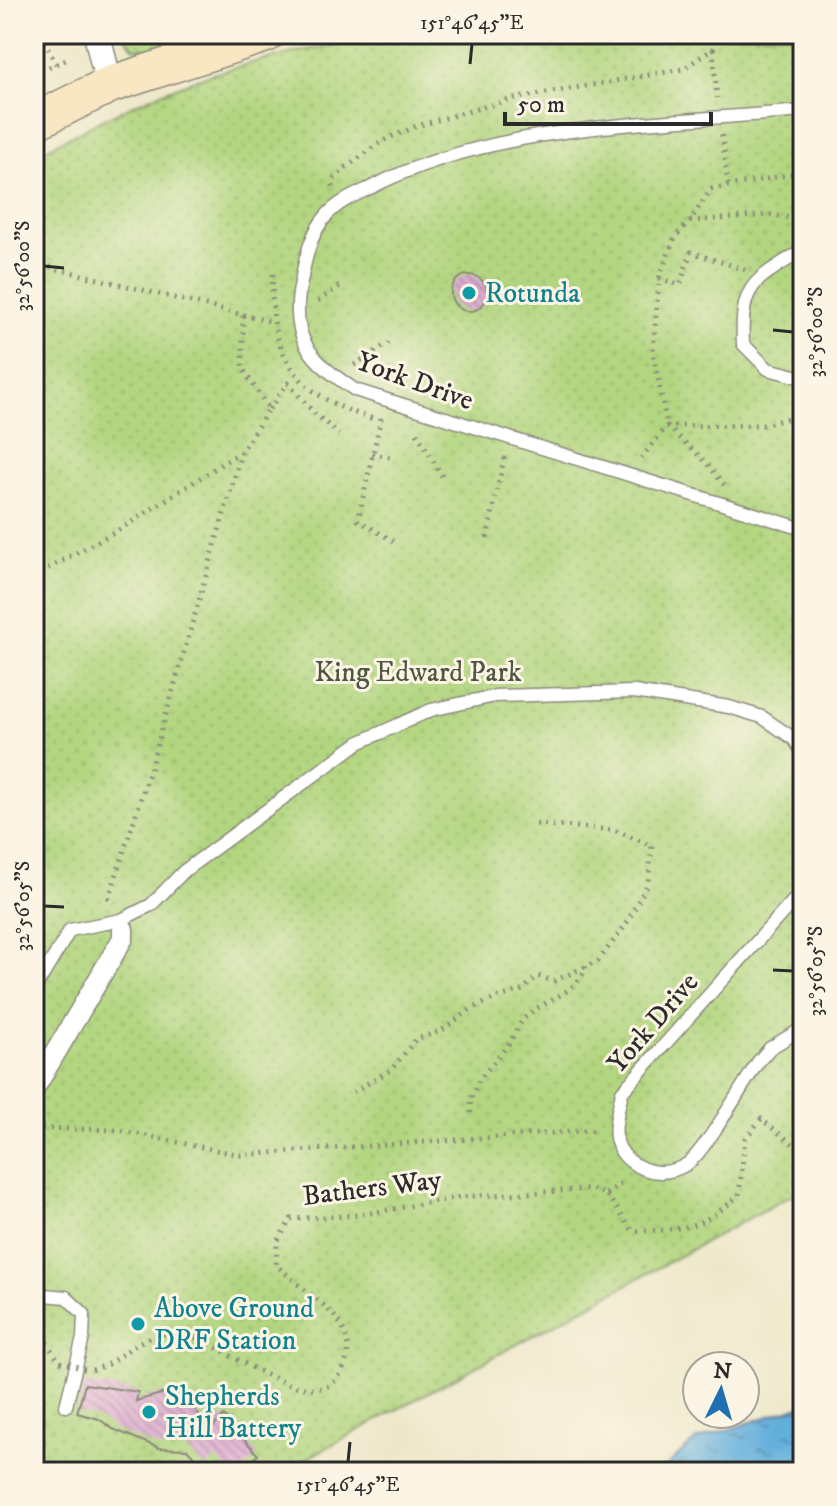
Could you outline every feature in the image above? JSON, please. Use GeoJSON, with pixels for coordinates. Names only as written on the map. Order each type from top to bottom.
{"type":"FeatureCollection","features":[{"type":"Feature","properties":{"kind":"main road"},"geometry":{"type":"LineString","coordinates":[[34,122],[109,85],[266,34]]}},
{"type":"Feature","properties":{"kind":"street"},"geometry":{"type":"LineString","coordinates":[[97,34],[109,85]]}},
{"type":"Feature","properties":{"kind":"street"},"geometry":{"type":"LineString","coordinates":[[34,1089],[123,938],[121,919]]}},
{"type":"Feature","properties":{"kind":"lane","name":"York Drive"},"geometry":{"type":"LineString","coordinates":[[803,111],[562,132],[439,159],[344,201],[327,215],[312,238],[297,311],[297,330],[309,354],[355,390],[803,529]]}},
{"type":"Feature","properties":{"kind":"lane"},"geometry":{"type":"LineString","coordinates":[[803,250],[761,276],[741,310],[743,344],[768,369],[803,378]]}},
{"type":"Feature","properties":{"kind":"lane"},"geometry":{"type":"LineString","coordinates":[[34,990],[70,930],[121,919],[151,905],[184,871],[358,743],[431,710],[495,696],[634,692],[729,707],[762,717],[794,739],[803,753]]}},
{"type":"Feature","properties":{"kind":"lane","name":"York Drive"},"geometry":{"type":"LineString","coordinates":[[614,1129],[622,1092],[803,890]]}},
{"type":"Feature","properties":{"kind":"lane"},"geometry":{"type":"LineString","coordinates":[[614,1129],[621,1153],[642,1170],[668,1173],[690,1163],[758,1062],[770,1048],[803,1028]]}},
{"type":"Feature","properties":{"kind":"lane"},"geometry":{"type":"LineString","coordinates":[[34,1294],[66,1297],[84,1314],[83,1338],[66,1406]]}},
{"type":"Feature","properties":{"kind":"path"},"geometry":{"type":"LineString","coordinates":[[717,103],[713,49],[720,34]]}},
{"type":"Feature","properties":{"kind":"path"},"geometry":{"type":"LineString","coordinates":[[34,53],[44,41],[56,64]]}},
{"type":"Feature","properties":{"kind":"path"},"geometry":{"type":"LineString","coordinates":[[333,187],[334,179],[344,169],[382,141],[417,126],[512,99],[683,69],[713,49]]}},
{"type":"Feature","properties":{"kind":"path"},"geometry":{"type":"LineString","coordinates":[[34,73],[66,60]]}},
{"type":"Feature","properties":{"kind":"path"},"geometry":{"type":"LineString","coordinates":[[721,134],[728,185]]}},
{"type":"Feature","properties":{"kind":"path"},"geometry":{"type":"LineString","coordinates":[[744,511],[707,463],[667,426],[653,352],[659,278],[675,237],[711,189],[803,172]]}},
{"type":"Feature","properties":{"kind":"path"},"geometry":{"type":"LineString","coordinates":[[690,221],[771,215],[803,220]]}},
{"type":"Feature","properties":{"kind":"path"},"geometry":{"type":"LineString","coordinates":[[659,278],[680,285],[691,252],[761,276]]}},
{"type":"Feature","properties":{"kind":"path"},"geometry":{"type":"LineString","coordinates":[[34,263],[272,322]]}},
{"type":"Feature","properties":{"kind":"path"},"geometry":{"type":"LineString","coordinates":[[243,315],[243,369],[269,409]]}},
{"type":"Feature","properties":{"kind":"path"},"geometry":{"type":"LineString","coordinates":[[336,377],[389,343]]}},
{"type":"Feature","properties":{"kind":"path"},"geometry":{"type":"LineString","coordinates":[[121,919],[109,898],[150,770],[242,451],[288,383],[315,414],[339,434]]}},
{"type":"Feature","properties":{"kind":"path"},"geometry":{"type":"LineString","coordinates":[[315,414],[320,397]]}},
{"type":"Feature","properties":{"kind":"path"},"geometry":{"type":"LineString","coordinates":[[385,401],[358,520],[398,544]]}},
{"type":"Feature","properties":{"kind":"path"},"geometry":{"type":"LineString","coordinates":[[667,426],[764,425],[803,414]]}},
{"type":"Feature","properties":{"kind":"path"},"geometry":{"type":"LineString","coordinates":[[627,475],[667,426]]}},
{"type":"Feature","properties":{"kind":"path"},"geometry":{"type":"LineString","coordinates":[[417,433],[442,476]]}},
{"type":"Feature","properties":{"kind":"path"},"geometry":{"type":"LineString","coordinates":[[34,576],[122,528],[242,451]]}},
{"type":"Feature","properties":{"kind":"path"},"geometry":{"type":"LineString","coordinates":[[372,454],[390,457]]}},
{"type":"Feature","properties":{"kind":"path"},"geometry":{"type":"LineString","coordinates":[[487,538],[504,459]]}},
{"type":"Feature","properties":{"kind":"path"},"geometry":{"type":"LineString","coordinates":[[353,1092],[391,1070],[416,1039],[441,1031],[496,998],[523,990],[537,976],[554,981],[598,961],[625,926],[648,883],[652,846],[614,830],[536,824]]}},
{"type":"Feature","properties":{"kind":"path"},"geometry":{"type":"LineString","coordinates":[[471,1113],[469,1101],[473,1093],[495,1057],[507,1047],[516,1028],[529,1013],[563,995],[585,970],[586,964]]}},
{"type":"Feature","properties":{"kind":"path","name":"Bathers Way"},"geometry":{"type":"LineString","coordinates":[[34,1334],[42,1336],[60,1362],[91,1371],[105,1367],[123,1350],[155,1334],[187,1335],[280,1381],[308,1389],[327,1385],[340,1376],[351,1347],[345,1329],[333,1314],[293,1283],[276,1264],[277,1242],[291,1219],[360,1215],[460,1197],[592,1189],[606,1194],[633,1231],[697,1226],[714,1218],[739,1195],[745,1139],[761,1119],[794,1145],[803,1147]]}},
{"type":"Feature","properties":{"kind":"path"},"geometry":{"type":"LineString","coordinates":[[34,1128],[119,1130],[240,1155],[614,1129]]}},
{"type":"Feature","properties":{"kind":"green space"},"geometry":{"type":"Polygon","coordinates":[[[123,34],[199,34],[151,49],[134,48],[123,34]]]}},
{"type":"Feature","properties":{"kind":"green space","name":"King Edward Park"},"geometry":{"type":"Polygon","coordinates":[[[400,34],[803,34],[803,1189],[282,1472],[34,1472],[34,155],[125,109],[195,80],[286,54],[400,34]]]}},
{"type":"Feature","properties":{"kind":"water"},"geometry":{"type":"Polygon","coordinates":[[[803,1405],[803,1472],[660,1472],[696,1440],[727,1430],[761,1430],[761,1419],[803,1405]]]}},
{"type":"Feature","properties":{"kind":"building","name":"Rotunda"},"geometry":{"type":"Polygon","coordinates":[[[469,275],[481,281],[487,293],[481,305],[469,311],[457,305],[451,293],[457,281],[469,275]]]}},
{"type":"Feature","properties":{"kind":"building"},"geometry":{"type":"Polygon","coordinates":[[[85,1384],[138,1392],[136,1401],[168,1392],[184,1395],[210,1430],[224,1416],[258,1455],[241,1472],[229,1472],[217,1458],[205,1468],[187,1449],[159,1448],[113,1429],[99,1419],[77,1413],[85,1384]]]}},
{"type":"Feature","properties":{"kind":"place","name":"Rotunda"},"geometry":{"type":"Point","coordinates":[469,293]}},
{"type":"Feature","properties":{"kind":"place","name":"Above Ground DRF Station"},"geometry":{"type":"Point","coordinates":[138,1324]}},
{"type":"Feature","properties":{"kind":"place","name":"Shepherds Hill Battery"},"geometry":{"type":"Point","coordinates":[149,1412]}}]}
